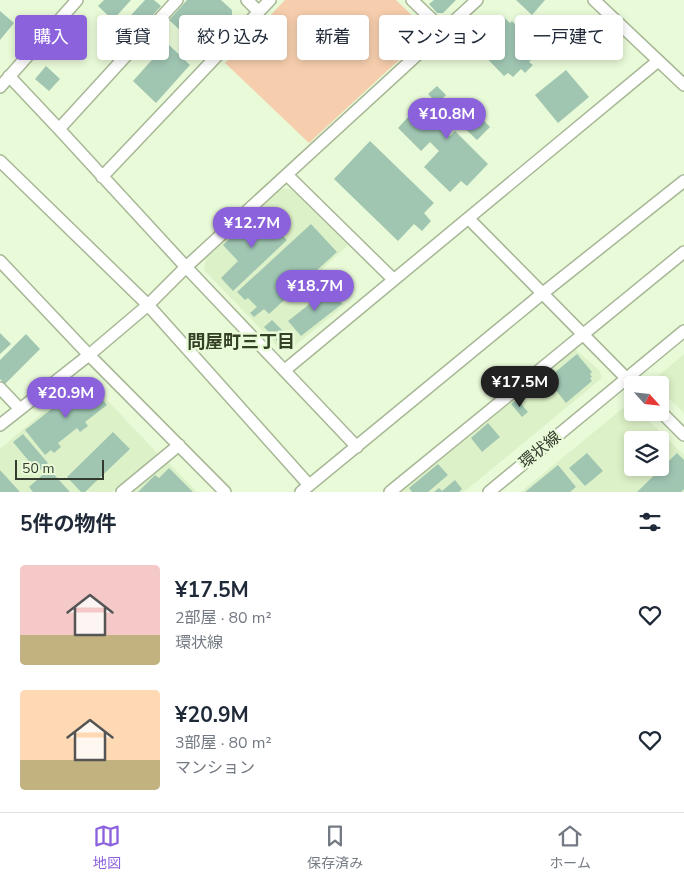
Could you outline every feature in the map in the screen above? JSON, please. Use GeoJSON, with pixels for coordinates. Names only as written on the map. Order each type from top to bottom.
{"type":"FeatureCollection","features":[{"type":"Feature","properties":{"kind":"street"},"geometry":{"type":"LineString","coordinates":[[0,86],[77,0]]}},
{"type":"Feature","properties":{"kind":"street"},"geometry":{"type":"LineString","coordinates":[[60,129],[177,0]]}},
{"type":"Feature","properties":{"kind":"street"},"geometry":{"type":"LineString","coordinates":[[247,0],[259,12]]}},
{"type":"Feature","properties":{"kind":"street"},"geometry":{"type":"LineString","coordinates":[[102,177],[270,0]]}},
{"type":"Feature","properties":{"kind":"street"},"geometry":{"type":"LineString","coordinates":[[412,0],[428,15]]}},
{"type":"Feature","properties":{"kind":"street"},"geometry":{"type":"LineString","coordinates":[[460,15],[476,0]]}},
{"type":"Feature","properties":{"kind":"street"},"geometry":{"type":"LineString","coordinates":[[594,0],[684,85]]}},
{"type":"Feature","properties":{"kind":"street"},"geometry":{"type":"LineString","coordinates":[[0,425],[19,408],[89,355],[148,305],[186,267],[411,60]]}},
{"type":"Feature","properties":{"kind":"street"},"geometry":{"type":"LineString","coordinates":[[284,370],[658,61]]}},
{"type":"Feature","properties":{"kind":"street"},"geometry":{"type":"LineString","coordinates":[[8,76],[60,129],[186,267],[357,446]]}},
{"type":"Feature","properties":{"kind":"street"},"geometry":{"type":"LineString","coordinates":[[0,161],[148,305],[305,489],[543,293],[684,181]]}},
{"type":"Feature","properties":{"kind":"street"},"geometry":{"type":"LineString","coordinates":[[287,175],[393,279]]}},
{"type":"Feature","properties":{"kind":"street"},"geometry":{"type":"LineString","coordinates":[[469,219],[624,376]]}},
{"type":"Feature","properties":{"kind":"street"},"geometry":{"type":"LineString","coordinates":[[390,492],[684,252]]}},
{"type":"Feature","properties":{"kind":"street"},"geometry":{"type":"LineString","coordinates":[[0,261],[89,355],[225,492]]}},
{"type":"Feature","properties":{"kind":"street","name":"環状線"},"geometry":{"type":"LineString","coordinates":[[636,376],[684,331]]}},
{"type":"Feature","properties":{"kind":"street","name":"環状線"},"geometry":{"type":"LineString","coordinates":[[489,492],[624,387]]}},
{"type":"Feature","properties":{"kind":"street"},"geometry":{"type":"LineString","coordinates":[[0,388],[19,408]]}},
{"type":"Feature","properties":{"kind":"street"},"geometry":{"type":"LineString","coordinates":[[669,420],[684,435]]}},
{"type":"Feature","properties":{"kind":"street"},"geometry":{"type":"LineString","coordinates":[[122,492],[179,445]]}},
{"type":"Feature","properties":{"kind":"shaded area"},"geometry":{"type":"Polygon","coordinates":[[[285,0],[396,0],[412,15],[379,15],[379,60],[399,60],[309,143],[225,63],[228,60],[287,60],[287,15],[271,15],[285,0]]]}},
{"type":"Feature","properties":{"kind":"shaded area"},"geometry":{"type":"Polygon","coordinates":[[[281,189],[291,189],[348,245],[319,272],[345,305],[292,348],[278,347],[204,270],[206,258],[281,189]]]}},
{"type":"Feature","properties":{"kind":"shaded area"},"geometry":{"type":"Polygon","coordinates":[[[574,348],[599,370],[602,378],[464,492],[398,492],[574,348]]]}},
{"type":"Feature","properties":{"kind":"shaded area"},"geometry":{"type":"Polygon","coordinates":[[[684,354],[684,413],[669,399],[669,376],[659,375],[684,354]]]}},
{"type":"Feature","properties":{"kind":"shaded area"},"geometry":{"type":"Polygon","coordinates":[[[76,384],[93,385],[158,454],[112,492],[0,492],[0,449],[76,384]]]}},
{"type":"Feature","properties":{"kind":"shaded area"},"geometry":{"type":"Polygon","coordinates":[[[624,408],[624,421],[649,421],[659,431],[624,431],[624,476],[669,476],[669,440],[684,455],[684,492],[521,492],[624,408]]]}},
{"type":"Feature","properties":{"kind":"shaded area"},"geometry":{"type":"Polygon","coordinates":[[[168,462],[197,492],[132,492],[168,462]]]}},
{"type":"Feature","properties":{"kind":"building"},"geometry":{"type":"Polygon","coordinates":[[[104,0],[131,0],[118,15],[108,15],[98,6],[104,0]]]}},
{"type":"Feature","properties":{"kind":"building"},"geometry":{"type":"Polygon","coordinates":[[[145,0],[154,0],[161,6],[153,15],[131,15],[145,0]]]}},
{"type":"Feature","properties":{"kind":"building"},"geometry":{"type":"Polygon","coordinates":[[[187,0],[221,0],[232,10],[232,15],[179,15],[179,29],[169,20],[187,0]]]}},
{"type":"Feature","properties":{"kind":"building"},"geometry":{"type":"Polygon","coordinates":[[[434,0],[456,0],[443,13],[437,13],[429,4],[434,0]]]}},
{"type":"Feature","properties":{"kind":"building"},"geometry":{"type":"Polygon","coordinates":[[[516,0],[545,0],[532,15],[516,0]]]}},
{"type":"Feature","properties":{"kind":"building"},"geometry":{"type":"Polygon","coordinates":[[[0,11],[14,23],[0,40],[0,11]]]}},
{"type":"Feature","properties":{"kind":"building"},"geometry":{"type":"Polygon","coordinates":[[[505,18],[510,23],[512,21],[515,24],[515,60],[531,60],[529,62],[533,65],[525,73],[521,69],[513,77],[508,73],[504,76],[489,60],[505,60],[505,18]]]}},
{"type":"Feature","properties":{"kind":"building"},"geometry":{"type":"Polygon","coordinates":[[[169,45],[179,54],[179,60],[185,60],[190,65],[156,103],[133,81],[152,60],[169,60],[169,45]]]}},
{"type":"Feature","properties":{"kind":"building"},"geometry":{"type":"Polygon","coordinates":[[[46,66],[60,79],[49,91],[35,79],[46,66]]]}},
{"type":"Feature","properties":{"kind":"building"},"geometry":{"type":"Polygon","coordinates":[[[566,70],[589,97],[558,123],[535,95],[566,70]]]}},
{"type":"Feature","properties":{"kind":"building"},"geometry":{"type":"Polygon","coordinates":[[[437,86],[446,95],[439,102],[454,116],[467,103],[490,127],[477,140],[458,122],[452,128],[447,124],[442,129],[450,136],[455,131],[488,164],[467,186],[461,181],[450,192],[424,167],[439,151],[430,142],[421,151],[398,128],[420,104],[424,108],[433,99],[428,94],[437,86]]]}},
{"type":"Feature","properties":{"kind":"building"},"geometry":{"type":"Polygon","coordinates":[[[370,141],[434,203],[424,213],[431,221],[422,231],[414,224],[398,241],[334,179],[370,141]]]}},
{"type":"Feature","properties":{"kind":"building"},"geometry":{"type":"Polygon","coordinates":[[[259,211],[287,240],[233,291],[221,278],[238,261],[223,245],[259,211]]]}},
{"type":"Feature","properties":{"kind":"building"},"geometry":{"type":"Polygon","coordinates":[[[311,224],[337,252],[269,314],[264,309],[254,317],[250,313],[257,307],[248,298],[245,300],[237,292],[311,224]]]}},
{"type":"Feature","properties":{"kind":"building"},"geometry":{"type":"Polygon","coordinates":[[[330,288],[342,304],[301,336],[288,321],[330,288]]]}},
{"type":"Feature","properties":{"kind":"building"},"geometry":{"type":"Polygon","coordinates":[[[272,320],[293,341],[290,347],[282,346],[264,327],[272,320]]]}},
{"type":"Feature","properties":{"kind":"building"},"geometry":{"type":"Polygon","coordinates":[[[0,333],[11,344],[0,354],[0,333]]]}},
{"type":"Feature","properties":{"kind":"building"},"geometry":{"type":"Polygon","coordinates":[[[26,334],[40,349],[5,384],[0,379],[0,360],[26,334]]]}},
{"type":"Feature","properties":{"kind":"building"},"geometry":{"type":"Polygon","coordinates":[[[577,354],[592,372],[590,374],[592,377],[590,378],[592,381],[566,403],[547,379],[577,354]]]}},
{"type":"Feature","properties":{"kind":"building"},"geometry":{"type":"Polygon","coordinates":[[[78,388],[94,388],[107,405],[85,422],[88,426],[80,432],[77,428],[58,443],[61,447],[54,453],[51,450],[45,455],[25,430],[78,388]]]}},
{"type":"Feature","properties":{"kind":"building"},"geometry":{"type":"Polygon","coordinates":[[[517,399],[528,412],[522,417],[511,404],[517,399]]]}},
{"type":"Feature","properties":{"kind":"building"},"geometry":{"type":"Polygon","coordinates":[[[488,423],[500,437],[482,452],[471,438],[488,423]]]}},
{"type":"Feature","properties":{"kind":"building"},"geometry":{"type":"Polygon","coordinates":[[[113,432],[130,449],[85,492],[81,492],[67,477],[113,432]]]}},
{"type":"Feature","properties":{"kind":"building"},"geometry":{"type":"Polygon","coordinates":[[[23,434],[48,463],[38,472],[13,442],[23,434]]]}},
{"type":"Feature","properties":{"kind":"building"},"geometry":{"type":"Polygon","coordinates":[[[587,453],[603,471],[585,486],[569,468],[587,453]]]}},
{"type":"Feature","properties":{"kind":"building"},"geometry":{"type":"Polygon","coordinates":[[[677,453],[684,460],[684,489],[681,492],[637,492],[653,476],[669,476],[669,461],[677,453]]]}},
{"type":"Feature","properties":{"kind":"building"},"geometry":{"type":"Polygon","coordinates":[[[438,464],[448,475],[428,492],[412,492],[409,488],[438,464]]]}},
{"type":"Feature","properties":{"kind":"building"},"geometry":{"type":"Polygon","coordinates":[[[558,465],[576,487],[570,492],[525,492],[558,465]]]}},
{"type":"Feature","properties":{"kind":"building"},"geometry":{"type":"Polygon","coordinates":[[[169,468],[193,492],[138,492],[155,475],[159,478],[169,468]]]}},
{"type":"Feature","properties":{"kind":"building"},"geometry":{"type":"Polygon","coordinates":[[[49,469],[70,492],[33,492],[29,487],[49,469]]]}},
{"type":"Feature","properties":{"kind":"building"},"geometry":{"type":"Polygon","coordinates":[[[0,470],[20,492],[0,492],[0,470]]]}},
{"type":"Feature","properties":{"kind":"building"},"geometry":{"type":"Polygon","coordinates":[[[455,480],[462,489],[459,492],[434,492],[439,488],[442,491],[455,480]]]}},
{"type":"Feature","properties":{"kind":"district","name":"問屋町三丁目"},"geometry":{"type":"Point","coordinates":[241,342]}}]}
